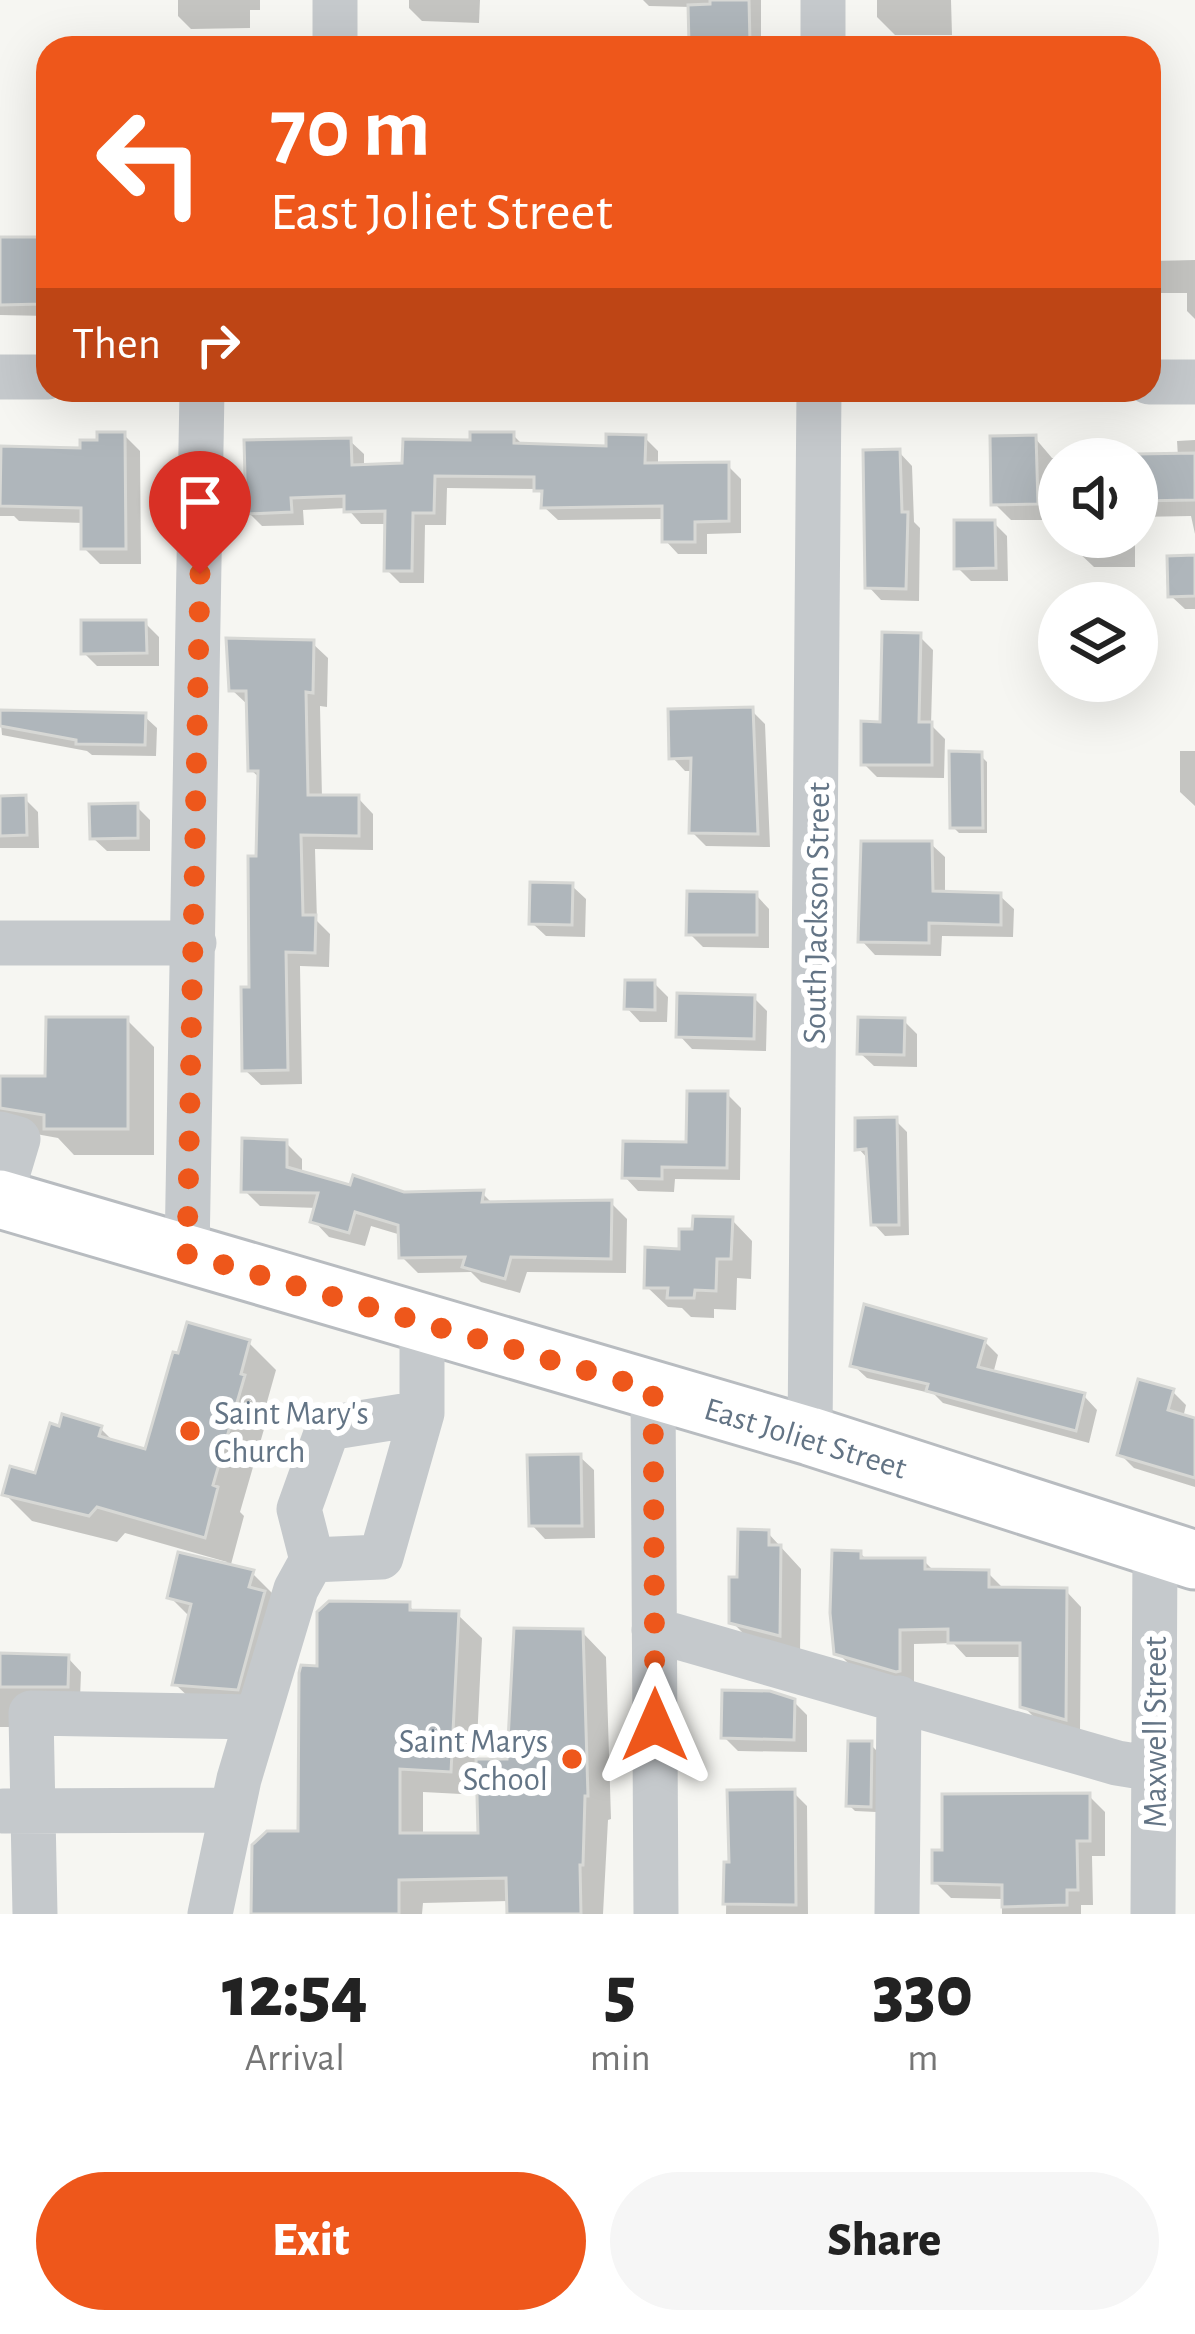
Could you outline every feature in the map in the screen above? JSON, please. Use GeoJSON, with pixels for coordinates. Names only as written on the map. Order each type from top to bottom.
{"type":"FeatureCollection","features":[{"type":"Feature","properties":{"kind":"main road","name":"East Joliet Street"},"geometry":{"type":"LineString","coordinates":[[0,1199],[809,1436],[1175,1555]]}},
{"type":"Feature","properties":{"kind":"street"},"geometry":{"type":"LineString","coordinates":[[334,36],[335,0]]}},
{"type":"Feature","properties":{"kind":"street"},"geometry":{"type":"LineString","coordinates":[[823,0],[823,36]]}},
{"type":"Feature","properties":{"kind":"street"},"geometry":{"type":"LineString","coordinates":[[0,377],[36,377]]}},
{"type":"Feature","properties":{"kind":"street"},"geometry":{"type":"LineString","coordinates":[[1161,382],[1195,382]]}},
{"type":"Feature","properties":{"kind":"street"},"geometry":{"type":"LineString","coordinates":[[187,1254],[202,402]]}},
{"type":"Feature","properties":{"kind":"street","name":"South Jackson Street"},"geometry":{"type":"LineString","coordinates":[[809,1436],[820,402]]}},
{"type":"Feature","properties":{"kind":"street"},"geometry":{"type":"LineString","coordinates":[[0,944],[194,943]]}},
{"type":"Feature","properties":{"kind":"street"},"geometry":{"type":"LineString","coordinates":[[0,1199],[9,1137]]}},
{"type":"Feature","properties":{"kind":"street"},"geometry":{"type":"LineString","coordinates":[[312,1560],[381,1557],[422,1413],[422,1323]]}},
{"type":"Feature","properties":{"kind":"street"},"geometry":{"type":"LineString","coordinates":[[653,1390],[656,1914]]}},
{"type":"Feature","properties":{"kind":"street"},"geometry":{"type":"LineString","coordinates":[[209,1914],[257,1718],[296,1589],[312,1560],[299,1508],[328,1428],[422,1413]]}},
{"type":"Feature","properties":{"kind":"street","name":"Maxwell Street"},"geometry":{"type":"LineString","coordinates":[[1153,1914],[1154,1769],[1175,1555]]}},
{"type":"Feature","properties":{"kind":"street"},"geometry":{"type":"LineString","coordinates":[[654,1630],[1117,1763],[1154,1769]]}},
{"type":"Feature","properties":{"kind":"street"},"geometry":{"type":"LineString","coordinates":[[897,1914],[899,1698]]}},
{"type":"Feature","properties":{"kind":"street"},"geometry":{"type":"LineString","coordinates":[[34,1914],[15,1811],[31,1713],[257,1718]]}},
{"type":"Feature","properties":{"kind":"street"},"geometry":{"type":"LineString","coordinates":[[15,1811],[232,1810]]}},
{"type":"Feature","properties":{"kind":"building"},"geometry":{"type":"Polygon","coordinates":[[[710,0],[749,0],[750,36],[689,36],[688,5],[710,4],[710,0]]]}},
{"type":"Feature","properties":{"kind":"building"},"geometry":{"type":"Polygon","coordinates":[[[0,237],[36,237],[36,304],[0,305],[0,237]]]}},
{"type":"Feature","properties":{"kind":"building"},"geometry":{"type":"Polygon","coordinates":[[[97,432],[125,432],[126,549],[81,549],[81,508],[0,506],[1,446],[80,448],[80,440],[97,440],[97,432]]]}},
{"type":"Feature","properties":{"kind":"building"},"geometry":{"type":"Polygon","coordinates":[[[470,432],[514,432],[514,443],[606,446],[606,434],[646,435],[645,463],[729,462],[729,521],[695,522],[695,542],[662,542],[662,506],[541,508],[542,491],[534,491],[534,477],[435,476],[434,513],[413,513],[412,571],[384,571],[385,511],[344,512],[344,496],[291,498],[292,512],[246,514],[244,440],[351,438],[352,465],[402,463],[403,439],[470,440],[470,432]]]}},
{"type":"Feature","properties":{"kind":"building"},"geometry":{"type":"Polygon","coordinates":[[[1036,435],[1038,504],[991,505],[990,436],[1036,435]]]}},
{"type":"Feature","properties":{"kind":"building"},"geometry":{"type":"Polygon","coordinates":[[[900,449],[902,512],[908,512],[906,589],[865,588],[863,450],[900,449]]]}},
{"type":"Feature","properties":{"kind":"building"},"geometry":{"type":"Polygon","coordinates":[[[1195,453],[1195,500],[1158,501],[1158,454],[1195,453]]]}},
{"type":"Feature","properties":{"kind":"building"},"geometry":{"type":"Polygon","coordinates":[[[954,520],[995,520],[996,568],[954,569],[954,520]]]}},
{"type":"Feature","properties":{"kind":"building"},"geometry":{"type":"Polygon","coordinates":[[[1195,555],[1195,596],[1168,597],[1167,556],[1195,555]]]}},
{"type":"Feature","properties":{"kind":"building"},"geometry":{"type":"Polygon","coordinates":[[[81,620],[146,620],[147,653],[81,654],[81,620]]]}},
{"type":"Feature","properties":{"kind":"building"},"geometry":{"type":"Polygon","coordinates":[[[882,632],[921,633],[919,722],[932,722],[932,765],[861,765],[861,721],[880,722],[882,632]]]}},
{"type":"Feature","properties":{"kind":"building"},"geometry":{"type":"Polygon","coordinates":[[[226,638],[314,640],[313,693],[306,692],[308,795],[359,795],[359,836],[301,835],[303,915],[316,915],[315,953],[286,952],[288,1070],[242,1071],[241,987],[249,987],[248,856],[256,856],[258,771],[248,771],[246,691],[229,691],[226,638]]]}},
{"type":"Feature","properties":{"kind":"building"},"geometry":{"type":"Polygon","coordinates":[[[753,707],[758,834],[689,833],[691,758],[669,759],[668,709],[753,707]]]}},
{"type":"Feature","properties":{"kind":"building"},"geometry":{"type":"Polygon","coordinates":[[[0,710],[146,713],[145,745],[76,744],[76,740],[0,726],[0,710]]]}},
{"type":"Feature","properties":{"kind":"building"},"geometry":{"type":"Polygon","coordinates":[[[949,751],[982,752],[983,828],[950,828],[949,751]]]}},
{"type":"Feature","properties":{"kind":"building"},"geometry":{"type":"Polygon","coordinates":[[[26,795],[27,835],[0,836],[0,796],[26,795]]]}},
{"type":"Feature","properties":{"kind":"building"},"geometry":{"type":"Polygon","coordinates":[[[138,803],[138,838],[90,839],[89,804],[138,803]]]}},
{"type":"Feature","properties":{"kind":"building"},"geometry":{"type":"Polygon","coordinates":[[[861,841],[932,841],[933,891],[1001,893],[1001,925],[929,923],[929,943],[858,942],[861,841]]]}},
{"type":"Feature","properties":{"kind":"building"},"geometry":{"type":"Polygon","coordinates":[[[530,882],[573,883],[572,925],[529,924],[530,882]]]}},
{"type":"Feature","properties":{"kind":"building"},"geometry":{"type":"Polygon","coordinates":[[[687,891],[757,892],[757,935],[686,935],[687,891]]]}},
{"type":"Feature","properties":{"kind":"building"},"geometry":{"type":"Polygon","coordinates":[[[625,980],[655,980],[655,1010],[624,1009],[625,980]]]}},
{"type":"Feature","properties":{"kind":"building"},"geometry":{"type":"Polygon","coordinates":[[[677,993],[755,995],[754,1039],[676,1037],[677,993]]]}},
{"type":"Feature","properties":{"kind":"building"},"geometry":{"type":"Polygon","coordinates":[[[46,1017],[128,1017],[128,1129],[44,1129],[44,1115],[0,1108],[0,1076],[45,1076],[46,1017]]]}},
{"type":"Feature","properties":{"kind":"building"},"geometry":{"type":"Polygon","coordinates":[[[858,1017],[905,1018],[904,1055],[857,1054],[858,1017]]]}},
{"type":"Feature","properties":{"kind":"building"},"geometry":{"type":"Polygon","coordinates":[[[687,1091],[728,1091],[727,1168],[662,1167],[662,1179],[622,1178],[623,1141],[686,1142],[687,1091]]]}},
{"type":"Feature","properties":{"kind":"building"},"geometry":{"type":"Polygon","coordinates":[[[897,1117],[899,1225],[871,1225],[866,1149],[855,1150],[855,1118],[897,1117]]]}},
{"type":"Feature","properties":{"kind":"building"},"geometry":{"type":"Polygon","coordinates":[[[242,1138],[287,1140],[287,1167],[350,1185],[353,1175],[404,1192],[484,1190],[482,1202],[612,1200],[611,1259],[511,1257],[505,1279],[462,1267],[465,1257],[399,1258],[398,1225],[355,1212],[349,1233],[310,1222],[318,1193],[241,1192],[242,1138]]]}},
{"type":"Feature","properties":{"kind":"building"},"geometry":{"type":"Polygon","coordinates":[[[693,1216],[733,1217],[731,1259],[717,1259],[716,1291],[695,1290],[694,1298],[667,1298],[668,1288],[644,1288],[645,1247],[679,1249],[679,1229],[692,1229],[693,1216]]]}},
{"type":"Feature","properties":{"kind":"building"},"geometry":{"type":"Polygon","coordinates":[[[864,1304],[986,1339],[978,1367],[1085,1393],[1076,1431],[926,1391],[928,1384],[850,1366],[864,1304]]]}},
{"type":"Feature","properties":{"kind":"building","name":"Saint Mary's Church"},"geometry":{"type":"Polygon","coordinates":[[[187,1322],[250,1340],[241,1374],[245,1375],[213,1485],[218,1487],[205,1538],[97,1507],[89,1516],[2,1495],[10,1466],[35,1473],[50,1423],[59,1426],[62,1414],[102,1426],[99,1436],[145,1449],[173,1352],[178,1353],[187,1322]]]}},
{"type":"Feature","properties":{"kind":"building"},"geometry":{"type":"Polygon","coordinates":[[[1138,1379],[1174,1389],[1168,1410],[1195,1418],[1195,1478],[1117,1455],[1138,1379]]]}},
{"type":"Feature","properties":{"kind":"building"},"geometry":{"type":"Polygon","coordinates":[[[581,1454],[582,1526],[529,1526],[527,1455],[581,1454]]]}},
{"type":"Feature","properties":{"kind":"building"},"geometry":{"type":"Polygon","coordinates":[[[738,1529],[769,1530],[769,1545],[781,1545],[780,1636],[729,1623],[729,1577],[737,1577],[738,1529]]]}},
{"type":"Feature","properties":{"kind":"building"},"geometry":{"type":"Polygon","coordinates":[[[832,1550],[861,1551],[861,1558],[925,1558],[925,1569],[989,1570],[989,1587],[1067,1588],[1066,1720],[1020,1707],[1020,1643],[948,1643],[948,1629],[900,1630],[900,1671],[896,1672],[834,1654],[832,1550]]]}},
{"type":"Feature","properties":{"kind":"building"},"geometry":{"type":"Polygon","coordinates":[[[178,1552],[254,1570],[249,1587],[265,1591],[238,1690],[172,1685],[191,1604],[167,1598],[178,1552]]]}},
{"type":"Feature","properties":{"kind":"building"},"geometry":{"type":"Polygon","coordinates":[[[329,1601],[410,1602],[410,1610],[459,1611],[451,1772],[400,1769],[400,1833],[478,1833],[476,1759],[507,1759],[514,1628],[583,1629],[588,1796],[580,1865],[581,1914],[507,1914],[506,1878],[399,1880],[399,1914],[251,1914],[252,1845],[267,1831],[298,1831],[299,1673],[301,1665],[317,1666],[317,1612],[329,1601]]]}},
{"type":"Feature","properties":{"kind":"building"},"geometry":{"type":"Polygon","coordinates":[[[0,1653],[69,1655],[68,1687],[0,1687],[0,1653]]]}},
{"type":"Feature","properties":{"kind":"building"},"geometry":{"type":"Polygon","coordinates":[[[722,1690],[770,1691],[795,1699],[794,1740],[721,1738],[722,1690]]]}},
{"type":"Feature","properties":{"kind":"building"},"geometry":{"type":"Polygon","coordinates":[[[848,1741],[872,1741],[871,1807],[846,1806],[848,1741]]]}},
{"type":"Feature","properties":{"kind":"building"},"geometry":{"type":"Polygon","coordinates":[[[795,1789],[796,1905],[723,1904],[724,1862],[729,1862],[727,1790],[795,1789]]]}},
{"type":"Feature","properties":{"kind":"building"},"geometry":{"type":"Polygon","coordinates":[[[1090,1793],[1090,1841],[1077,1841],[1078,1890],[1067,1890],[1067,1905],[1002,1907],[1002,1885],[932,1883],[932,1850],[942,1850],[942,1794],[1090,1793]]]}},
{"type":"Feature","properties":{"kind":"place","name":"Saint Mary's Church"},"geometry":{"type":"Point","coordinates":[190,1431]}},
{"type":"Feature","properties":{"kind":"place","name":"Saint Marys School"},"geometry":{"type":"Point","coordinates":[572,1759]}},
{"type":"Feature","properties":{"kind":"route"},"geometry":{"type":"LineString","coordinates":[[200,574],[187,1254],[653,1390],[655,1725]]}}]}
